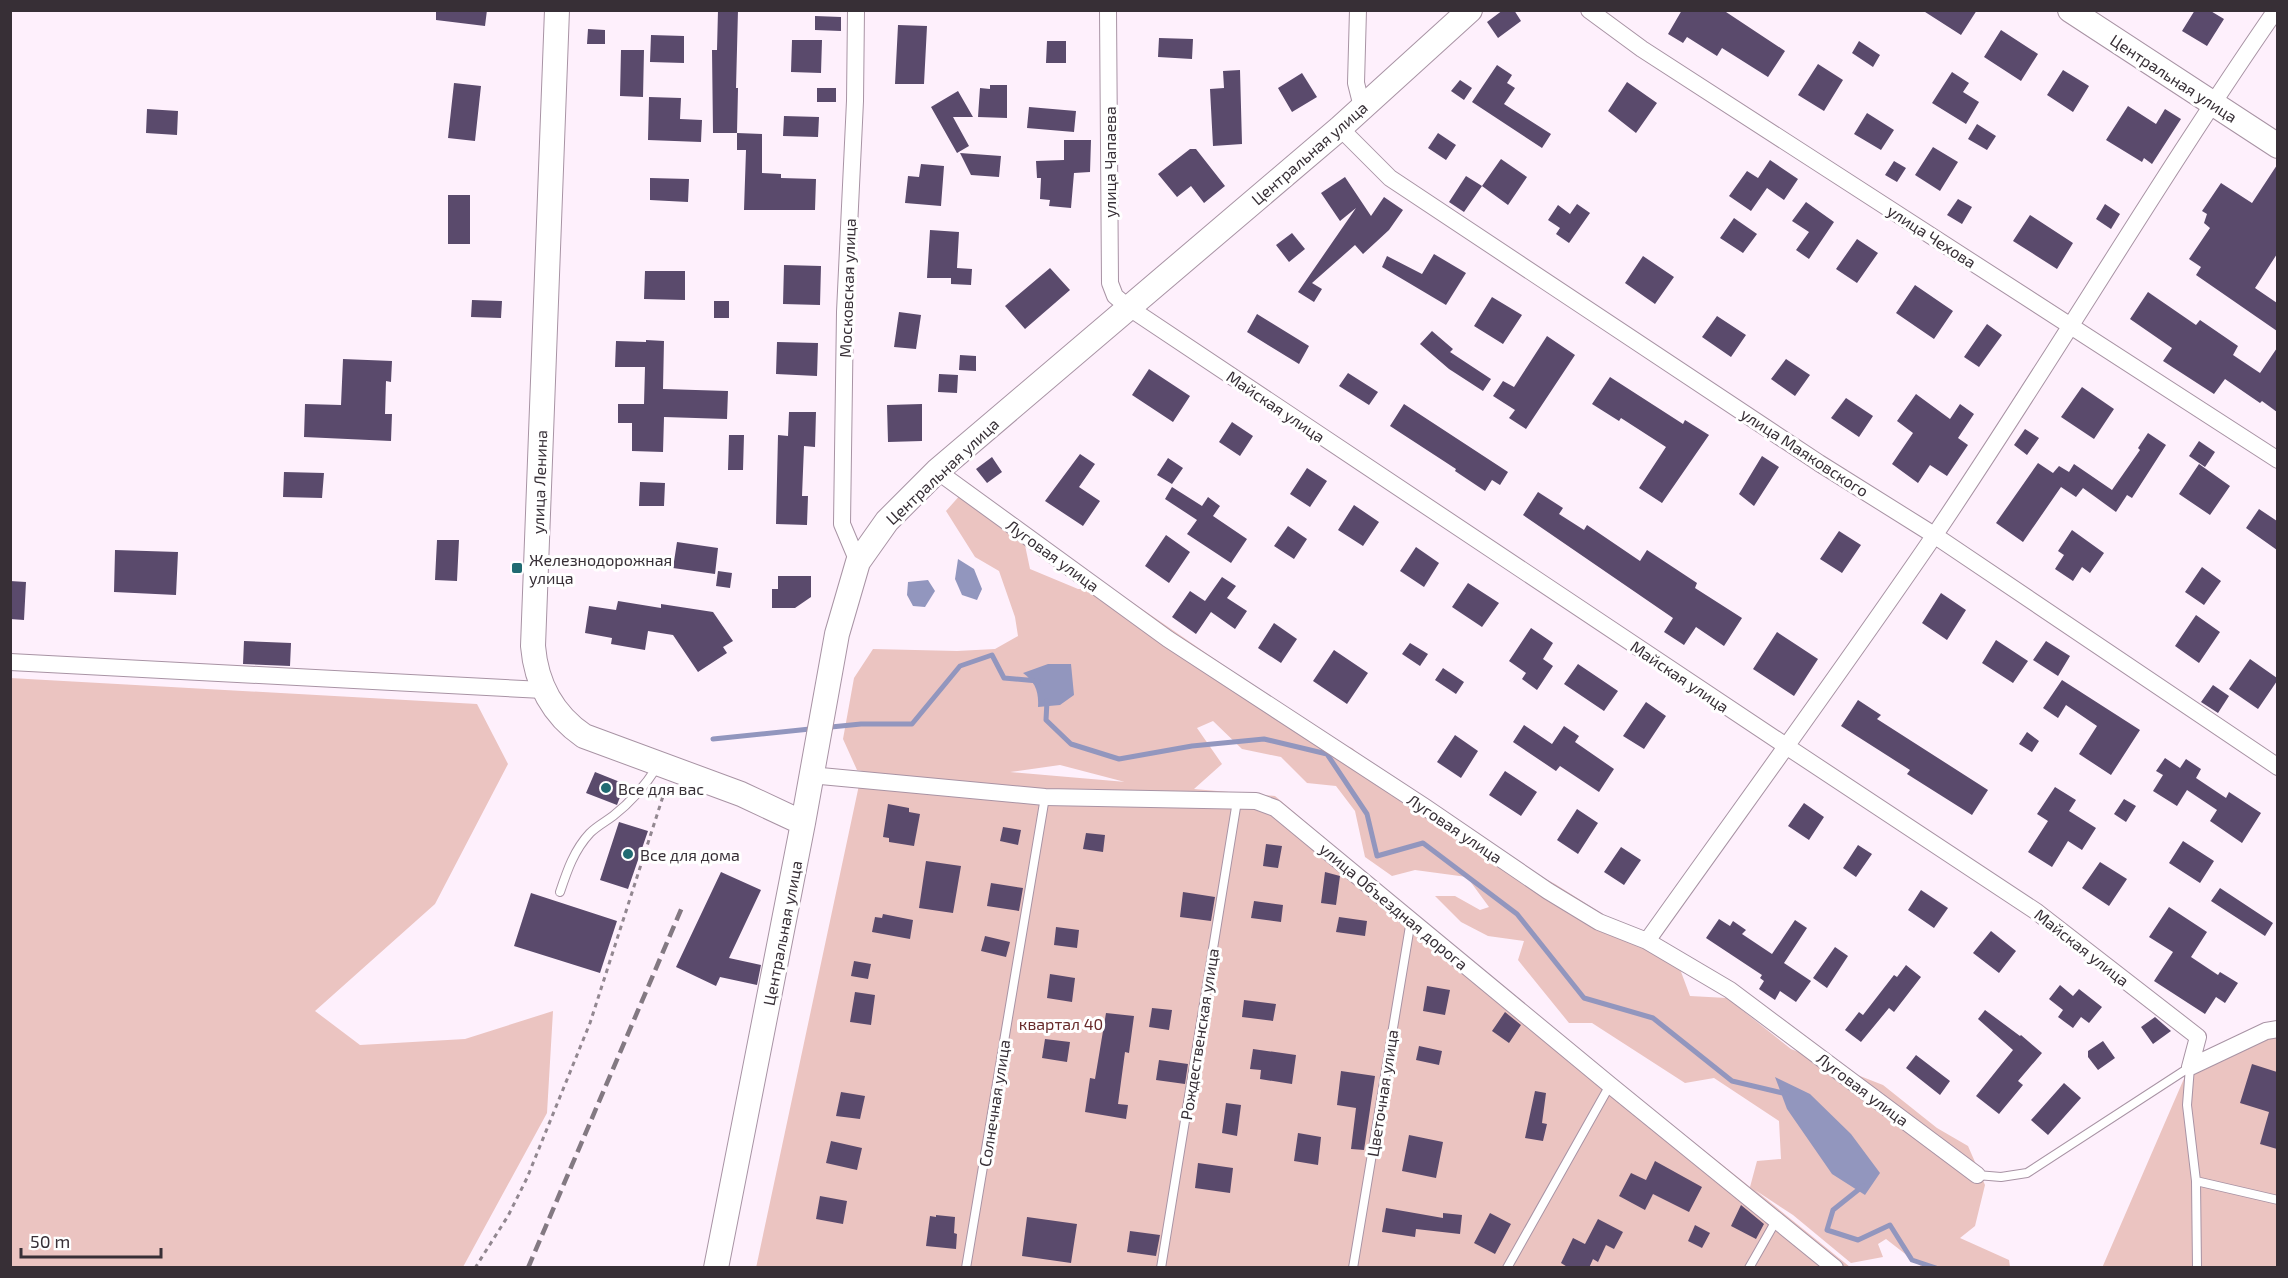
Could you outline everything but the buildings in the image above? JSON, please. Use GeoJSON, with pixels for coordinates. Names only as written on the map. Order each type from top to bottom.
{"type":"FeatureCollection","features":[{"type":"Feature","properties":{"kind":"street","name":"улица Ленина"},"geometry":{"type":"LineString","coordinates":[[557,10],[533,646],[535,667],[543,690],[564,721],[584,736],[741,794],[803,823]]}},
{"type":"Feature","properties":{"kind":"street","name":"Московская улица"},"geometry":{"type":"LineString","coordinates":[[856,10],[855,101],[845,312],[842,524],[858,562]]}},
{"type":"Feature","properties":{"kind":"street","name":"улица Чапаева"},"geometry":{"type":"LineString","coordinates":[[1108,10],[1110,283],[1115,296],[1128,308]]}},
{"type":"Feature","properties":{"kind":"street"},"geometry":{"type":"LineString","coordinates":[[1358,10],[1356,83],[1362,107]]}},
{"type":"Feature","properties":{"kind":"street","name":"Центральная улица"},"geometry":{"type":"LineString","coordinates":[[716,1268],[803,823],[837,634],[858,562],[887,521],[937,471],[1340,128],[1470,10]]}},
{"type":"Feature","properties":{"kind":"street","name":"улица Чехова"},"geometry":{"type":"LineString","coordinates":[[1589,10],[1642,49],[2277,460]]}},
{"type":"Feature","properties":{"kind":"street","name":"Центральная улица"},"geometry":{"type":"LineString","coordinates":[[2070,10],[2277,146]]}},
{"type":"Feature","properties":{"kind":"street"},"geometry":{"type":"LineString","coordinates":[[1647,941],[1934,535],[2071,326],[2212,103],[2276,10]]}},
{"type":"Feature","properties":{"kind":"street","name":"улица Маяковского"},"geometry":{"type":"LineString","coordinates":[[1340,128],[1390,178],[1809,456],[1934,535],[2277,767]]}},
{"type":"Feature","properties":{"kind":"street","name":"Майская улица"},"geometry":{"type":"LineString","coordinates":[[1128,308],[2037,912],[2198,1037],[2190,1067]]}},
{"type":"Feature","properties":{"kind":"street","name":"Луговая улица"},"geometry":{"type":"LineString","coordinates":[[937,471],[1168,639],[1425,807],[1548,891],[1599,922],[1647,941],[1730,990],[1977,1175]]}},
{"type":"Feature","properties":{"kind":"street"},"geometry":{"type":"LineString","coordinates":[[10,662],[543,690]]}},
{"type":"Feature","properties":{"kind":"street","name":"улица Объездная дорога"},"geometry":{"type":"LineString","coordinates":[[810,775],[1045,797],[1256,801],[1275,808],[1835,1268]]}},
{"type":"Feature","properties":{"kind":"street"},"geometry":{"type":"LineString","coordinates":[[2190,1067],[2266,1031],[2277,1029]]}},
{"type":"Feature","properties":{"kind":"lane"},"geometry":{"type":"LineString","coordinates":[[560,892],[569,865],[590,834],[613,816],[665,766]]}},
{"type":"Feature","properties":{"kind":"lane","name":"Солнечная улица"},"geometry":{"type":"LineString","coordinates":[[966,1268],[1045,797]]}},
{"type":"Feature","properties":{"kind":"lane","name":"Рождественская улица"},"geometry":{"type":"LineString","coordinates":[[1161,1268],[1237,801]]}},
{"type":"Feature","properties":{"kind":"lane","name":"Цветочная улица"},"geometry":{"type":"LineString","coordinates":[[1353,1268],[1411,919]]}},
{"type":"Feature","properties":{"kind":"lane"},"geometry":{"type":"LineString","coordinates":[[1977,1175],[2001,1177],[2027,1173],[2190,1067]]}},
{"type":"Feature","properties":{"kind":"lane"},"geometry":{"type":"LineString","coordinates":[[2190,1067],[2187,1105],[2196,1181],[2197,1268]]}},
{"type":"Feature","properties":{"kind":"lane"},"geometry":{"type":"LineString","coordinates":[[1506,1268],[1610,1085]]}},
{"type":"Feature","properties":{"kind":"lane"},"geometry":{"type":"LineString","coordinates":[[2196,1181],[2277,1200]]}},
{"type":"Feature","properties":{"kind":"lane"},"geometry":{"type":"LineString","coordinates":[[1749,1268],[1777,1219]]}},
{"type":"Feature","properties":{"kind":"path"},"geometry":{"type":"LineString","coordinates":[[475,1268],[508,1216],[527,1178],[590,1023],[665,766]]}},
{"type":"Feature","properties":{"kind":"green space","name":"квартал 40"},"geometry":{"type":"Polygon","coordinates":[[[970,484],[1021,526],[1030,569],[1078,589],[1113,589],[1232,671],[1281,721],[1352,748],[1424,815],[1555,884],[1677,961],[1690,996],[1727,998],[1791,1049],[1883,1085],[1937,1128],[1968,1146],[1985,1185],[1975,1226],[1960,1238],[2009,1260],[2010,1267],[1922,1267],[1886,1239],[1878,1244],[1883,1257],[1851,1263],[1793,1215],[1755,1190],[1850,1267],[756,1268],[862,771],[857,770],[843,739],[854,678],[873,649],[957,651],[995,649],[1018,636],[1015,617],[999,571],[975,557],[946,511],[970,484]],[[1213,721],[1197,728],[1222,764],[1194,789],[1275,796],[1493,981],[1750,1187],[1757,1161],[1781,1159],[1779,1121],[1714,1078],[1685,1083],[1592,1023],[1569,1023],[1518,960],[1524,941],[1488,936],[1461,922],[1435,896],[1455,896],[1480,910],[1489,907],[1467,877],[1415,870],[1392,876],[1365,857],[1355,811],[1336,786],[1307,783],[1281,757],[1242,749],[1213,721]],[[1060,765],[1010,772],[1125,782],[1060,765]]]}},
{"type":"Feature","properties":{"kind":"green space"},"geometry":{"type":"Polygon","coordinates":[[[10,678],[477,704],[508,764],[435,904],[315,1011],[360,1045],[465,1039],[553,1011],[547,1113],[463,1267],[11,1267],[10,678]]]}},
{"type":"Feature","properties":{"kind":"green space"},"geometry":{"type":"Polygon","coordinates":[[[2277,1025],[2277,1267],[2102,1268],[2189,1067],[2277,1025]]]}},
{"type":"Feature","properties":{"kind":"water"},"geometry":{"type":"Polygon","coordinates":[[[958,559],[974,569],[982,589],[977,600],[962,595],[955,579],[958,559]]]}},
{"type":"Feature","properties":{"kind":"water"},"geometry":{"type":"Polygon","coordinates":[[[928,580],[935,591],[925,607],[913,606],[907,595],[908,582],[928,580]]]}},
{"type":"Feature","properties":{"kind":"water"},"geometry":{"type":"Polygon","coordinates":[[[1048,664],[1071,664],[1074,695],[1060,705],[1038,707],[1035,687],[1023,673],[1048,664]]]}},
{"type":"Feature","properties":{"kind":"water"},"geometry":{"type":"Polygon","coordinates":[[[1775,1077],[1810,1094],[1851,1134],[1880,1173],[1865,1195],[1832,1174],[1787,1109],[1775,1077]]]}},
{"type":"Feature","properties":{"kind":"waterway"},"geometry":{"type":"LineString","coordinates":[[831,727],[861,724],[912,724],[960,666],[992,655],[1004,678],[1038,681]]}},
{"type":"Feature","properties":{"kind":"waterway"},"geometry":{"type":"LineString","coordinates":[[1047,701],[1046,720],[1071,744],[1119,759],[1192,746],[1264,739],[1327,754],[1367,814],[1377,856],[1423,843],[1517,914],[1584,998],[1653,1018],[1732,1081],[1787,1094]]}},
{"type":"Feature","properties":{"kind":"waterway"},"geometry":{"type":"LineString","coordinates":[[713,739],[810,729]]}},
{"type":"Feature","properties":{"kind":"waterway"},"geometry":{"type":"LineString","coordinates":[[1863,1186],[1833,1210],[1827,1230],[1858,1240],[1890,1225],[1912,1260],[1936,1268]]}},
{"type":"Feature","properties":{"kind":"railway"},"geometry":{"type":"LineString","coordinates":[[528,1268],[683,905]]}},
{"type":"Feature","properties":{"kind":"place","name":"Железнодорожная улица"},"geometry":{"type":"Point","coordinates":[517,568]}},
{"type":"Feature","properties":{"kind":"place","name":"Все для вас"},"geometry":{"type":"Point","coordinates":[606,788]}},
{"type":"Feature","properties":{"kind":"place","name":"Все для дома"},"geometry":{"type":"Point","coordinates":[628,854]}}]}
